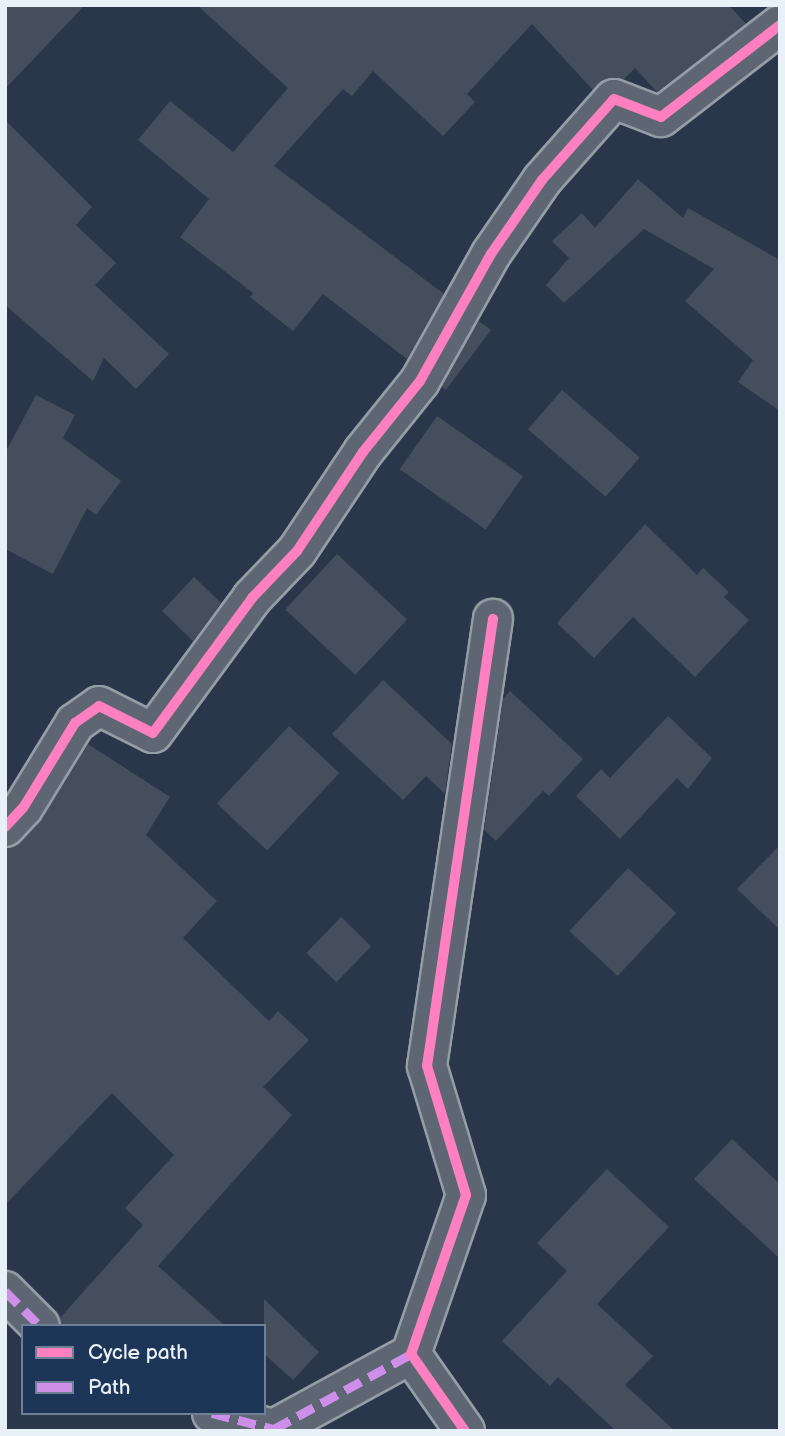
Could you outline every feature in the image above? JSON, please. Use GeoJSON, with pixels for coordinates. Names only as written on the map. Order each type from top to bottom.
{"type":"FeatureCollection","features":[{"type":"Feature","properties":{"kind":"street"},"geometry":{"type":"LineString","coordinates":[[5,827],[23,808],[75,723],[99,706],[153,733],[253,598],[297,551],[363,452],[420,381],[491,254],[541,180],[614,99],[661,117],[780,25]]}},
{"type":"Feature","properties":{"kind":"street"},"geometry":{"type":"LineString","coordinates":[[220,1415],[274,1429],[411,1354],[466,1195],[427,1066],[493,619]]}},
{"type":"Feature","properties":{"kind":"street"},"geometry":{"type":"LineString","coordinates":[[5,1291],[38,1324]]}},
{"type":"Feature","properties":{"kind":"street"},"geometry":{"type":"LineString","coordinates":[[411,1354],[466,1431]]}},
{"type":"Feature","properties":{"kind":"building"},"geometry":{"type":"Polygon","coordinates":[[[5,5],[85,5],[5,89],[5,5]]]}},
{"type":"Feature","properties":{"kind":"building"},"geometry":{"type":"Polygon","coordinates":[[[197,5],[729,5],[746,24],[657,92],[635,68],[624,79],[608,78],[593,90],[532,24],[467,94],[475,102],[443,136],[373,71],[352,96],[343,89],[274,166],[444,294],[407,359],[323,294],[293,331],[250,297],[253,293],[180,237],[209,199],[138,140],[170,101],[233,152],[288,88],[197,5]]]}},
{"type":"Feature","properties":{"kind":"building"},"geometry":{"type":"Polygon","coordinates":[[[5,120],[92,207],[76,225],[116,263],[95,285],[169,354],[136,389],[104,358],[93,381],[5,305],[5,120]]]}},
{"type":"Feature","properties":{"kind":"building"},"geometry":{"type":"Polygon","coordinates":[[[638,179],[683,218],[688,208],[780,260],[780,411],[738,382],[753,360],[685,301],[714,269],[644,229],[564,303],[546,285],[569,258],[552,241],[582,213],[595,228],[638,179]]]}},
{"type":"Feature","properties":{"kind":"building"},"geometry":{"type":"Polygon","coordinates":[[[479,321],[491,330],[446,390],[434,381],[479,321]]]}},
{"type":"Feature","properties":{"kind":"building"},"geometry":{"type":"Polygon","coordinates":[[[562,390],[640,458],[606,497],[528,429],[562,390]]]}},
{"type":"Feature","properties":{"kind":"building"},"geometry":{"type":"Polygon","coordinates":[[[36,395],[75,415],[63,438],[121,481],[96,515],[87,508],[53,574],[5,549],[5,453],[36,395]]]}},
{"type":"Feature","properties":{"kind":"building"},"geometry":{"type":"Polygon","coordinates":[[[437,416],[523,476],[486,529],[400,469],[437,416]]]}},
{"type":"Feature","properties":{"kind":"building"},"geometry":{"type":"Polygon","coordinates":[[[645,524],[697,575],[703,568],[729,592],[724,597],[749,620],[695,677],[633,617],[594,658],[557,623],[645,524]]]}},
{"type":"Feature","properties":{"kind":"building"},"geometry":{"type":"Polygon","coordinates":[[[337,554],[407,619],[355,675],[285,610],[337,554]]]}},
{"type":"Feature","properties":{"kind":"building"},"geometry":{"type":"Polygon","coordinates":[[[194,577],[221,603],[193,641],[162,611],[194,577]]]}},
{"type":"Feature","properties":{"kind":"building"},"geometry":{"type":"Polygon","coordinates":[[[383,680],[452,744],[445,794],[426,776],[403,800],[332,734],[383,680]]]}},
{"type":"Feature","properties":{"kind":"building"},"geometry":{"type":"Polygon","coordinates":[[[510,691],[583,759],[549,796],[543,791],[496,841],[484,830],[503,699],[510,691]]]}},
{"type":"Feature","properties":{"kind":"building"},"geometry":{"type":"Polygon","coordinates":[[[668,716],[712,758],[688,789],[677,778],[620,839],[576,796],[601,769],[610,778],[668,716]]]}},
{"type":"Feature","properties":{"kind":"building"},"geometry":{"type":"Polygon","coordinates":[[[289,726],[339,773],[267,851],[217,804],[289,726]]]}},
{"type":"Feature","properties":{"kind":"building"},"geometry":{"type":"Polygon","coordinates":[[[88,744],[170,797],[146,835],[217,901],[183,938],[269,1021],[278,1011],[309,1040],[263,1087],[292,1115],[158,1266],[223,1324],[61,1324],[60,1318],[143,1225],[125,1208],[174,1155],[112,1093],[5,1205],[5,848],[20,842],[39,823],[88,744]]]}},
{"type":"Feature","properties":{"kind":"building"},"geometry":{"type":"Polygon","coordinates":[[[780,845],[780,930],[737,889],[780,845]]]}},
{"type":"Feature","properties":{"kind":"building"},"geometry":{"type":"Polygon","coordinates":[[[628,868],[676,913],[618,976],[569,931],[628,868]]]}},
{"type":"Feature","properties":{"kind":"building"},"geometry":{"type":"Polygon","coordinates":[[[341,917],[371,946],[336,982],[306,953],[341,917]]]}},
{"type":"Feature","properties":{"kind":"building"},"geometry":{"type":"Polygon","coordinates":[[[732,1139],[780,1184],[780,1259],[694,1179],[732,1139]]]}},
{"type":"Feature","properties":{"kind":"building"},"geometry":{"type":"Polygon","coordinates":[[[607,1169],[669,1227],[597,1304],[653,1356],[625,1385],[675,1431],[616,1431],[558,1377],[550,1386],[502,1341],[567,1271],[537,1243],[607,1169]]]}},
{"type":"Feature","properties":{"kind":"building"},"geometry":{"type":"Polygon","coordinates":[[[264,1299],[319,1352],[293,1380],[266,1356],[264,1299]]]}},
{"type":"Feature","properties":{"kind":"marked path"},"geometry":{"type":"LineString","coordinates":[[5,1291],[38,1324]]}},
{"type":"Feature","properties":{"kind":"marked path"},"geometry":{"type":"LineString","coordinates":[[220,1415],[274,1429],[411,1354]]}},
{"type":"Feature","properties":{"kind":"cycle path"},"geometry":{"type":"LineString","coordinates":[[5,827],[23,808],[75,723],[99,706],[153,733],[252,598],[297,551],[363,452],[420,381],[491,254],[542,180],[614,99],[661,117],[780,25]]}},
{"type":"Feature","properties":{"kind":"cycle path"},"geometry":{"type":"LineString","coordinates":[[465,1431],[411,1354],[466,1195],[427,1066],[493,619]]}}]}
